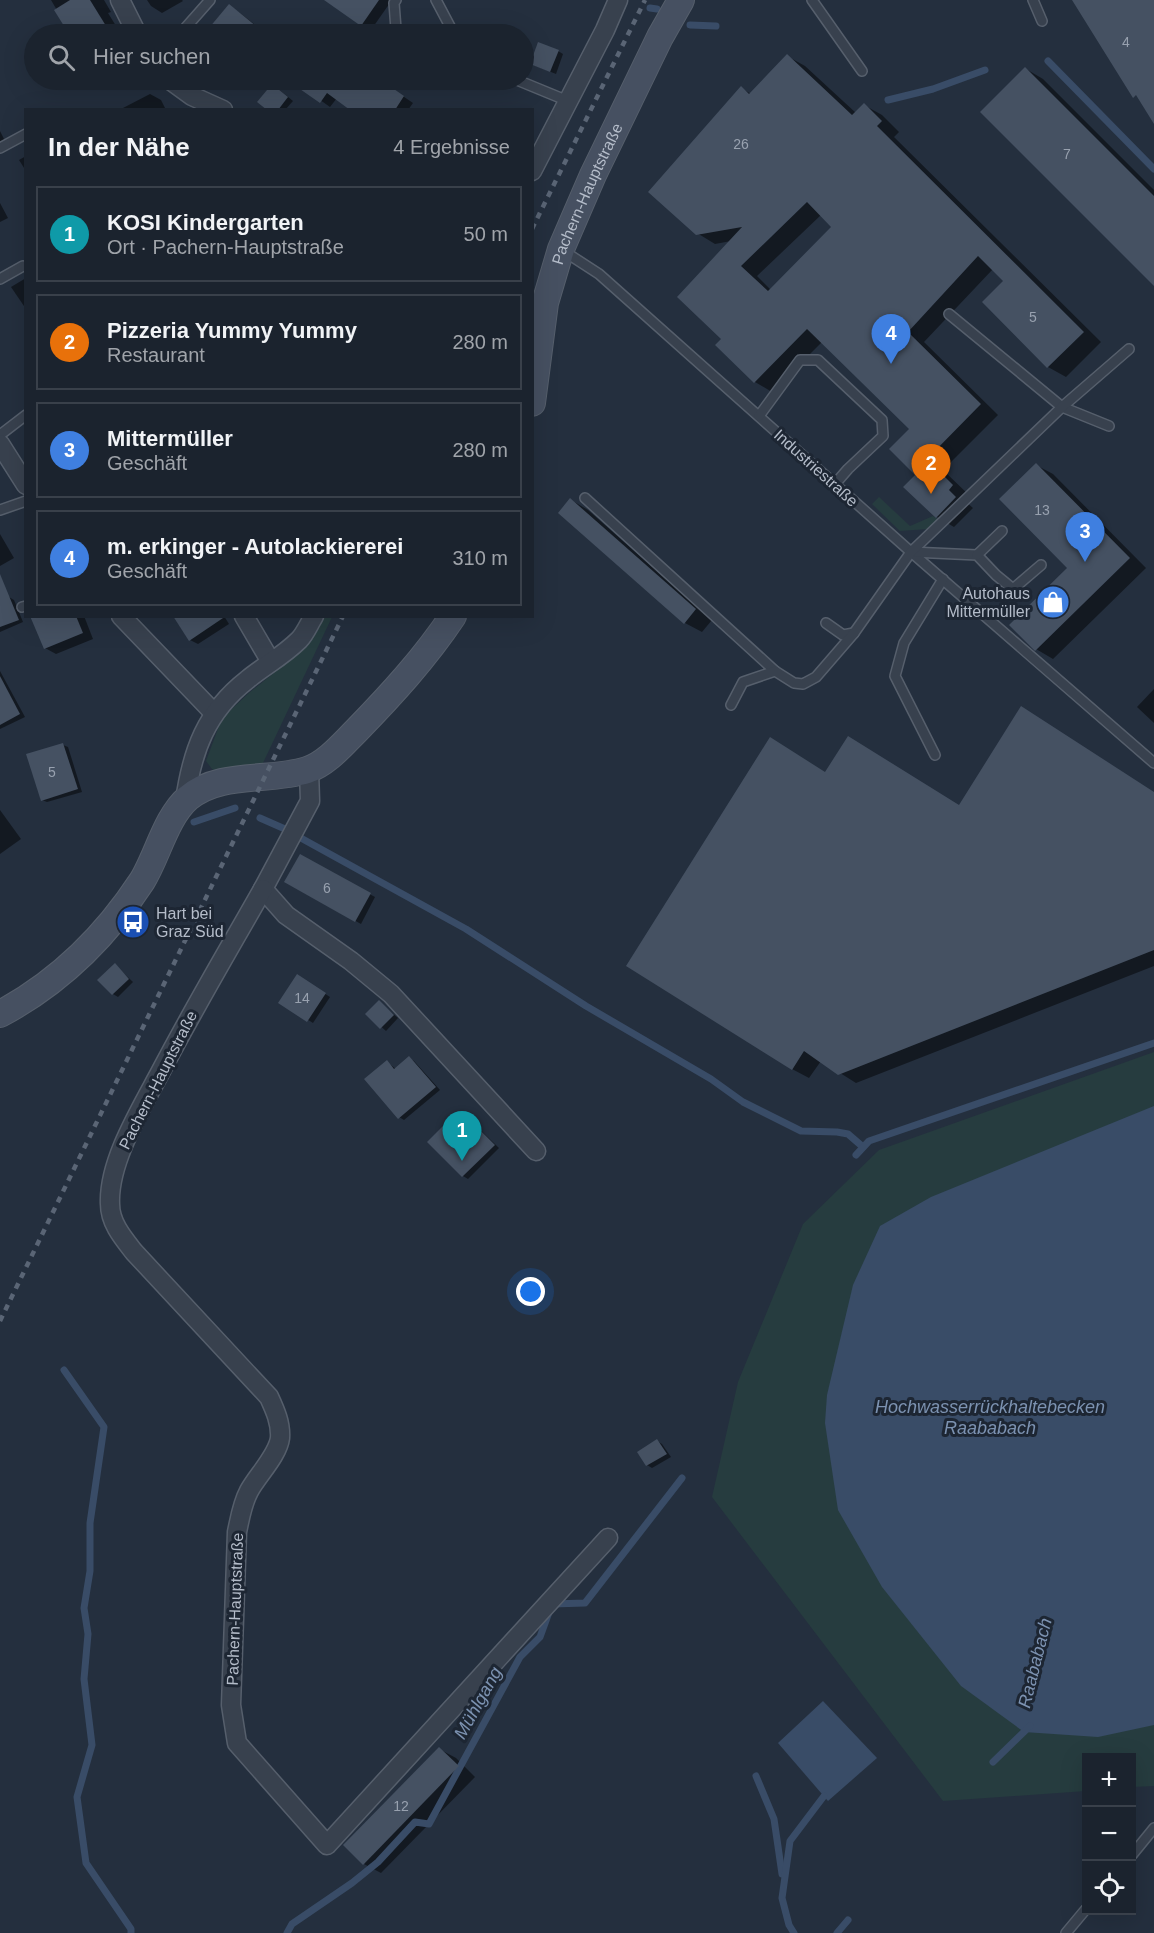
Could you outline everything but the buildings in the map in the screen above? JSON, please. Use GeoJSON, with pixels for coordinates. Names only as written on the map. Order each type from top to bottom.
{"type":"FeatureCollection","features":[{"type":"Feature","properties":{"kind":"main road","name":"Pachern-Hauptstraße"},"geometry":{"type":"LineString","coordinates":[[534,386],[544,303],[561,249],[598,164],[660,37],[681,0]]}},
{"type":"Feature","properties":{"kind":"main road"},"geometry":{"type":"LineString","coordinates":[[0,1014],[39,991],[79,958],[99,937],[142,881],[171,821],[185,801],[204,789],[228,781],[309,770],[334,753],[396,690],[451,618]]}},
{"type":"Feature","properties":{"kind":"street"},"geometry":{"type":"LineString","coordinates":[[120,0],[132,24]]}},
{"type":"Feature","properties":{"kind":"street"},"geometry":{"type":"LineString","coordinates":[[534,167],[605,30],[618,0]]}},
{"type":"Feature","properties":{"kind":"street"},"geometry":{"type":"LineString","coordinates":[[184,90],[219,108]]}},
{"type":"Feature","properties":{"kind":"street"},"geometry":{"type":"LineString","coordinates":[[0,444],[24,482]]}},
{"type":"Feature","properties":{"kind":"street"},"geometry":{"type":"LineString","coordinates":[[123,618],[214,713]]}},
{"type":"Feature","properties":{"kind":"street"},"geometry":{"type":"LineString","coordinates":[[245,618],[271,663]]}},
{"type":"Feature","properties":{"kind":"street"},"geometry":{"type":"LineString","coordinates":[[185,801],[198,744],[214,713],[246,680],[300,639],[313,618]]}},
{"type":"Feature","properties":{"kind":"street","name":"Pachern-Hauptstraße"},"geometry":{"type":"LineString","coordinates":[[309,770],[310,801],[263,889],[182,1030],[123,1146],[112,1179],[110,1207],[118,1232],[269,1397],[279,1420],[280,1439],[276,1450],[249,1492],[241,1511],[237,1532],[231,1705],[237,1743],[327,1845],[608,1538]]}},
{"type":"Feature","properties":{"kind":"street"},"geometry":{"type":"LineString","coordinates":[[263,889],[286,915],[351,961],[391,994],[536,1151]]}},
{"type":"Feature","properties":{"kind":"lane"},"geometry":{"type":"LineString","coordinates":[[189,24],[210,0]]}},
{"type":"Feature","properties":{"kind":"lane"},"geometry":{"type":"LineString","coordinates":[[396,0],[394,3],[396,24]]}},
{"type":"Feature","properties":{"kind":"lane"},"geometry":{"type":"LineString","coordinates":[[436,0],[449,24]]}},
{"type":"Feature","properties":{"kind":"lane"},"geometry":{"type":"LineString","coordinates":[[812,0],[862,71]]}},
{"type":"Feature","properties":{"kind":"lane"},"geometry":{"type":"LineString","coordinates":[[1033,0],[1042,21]]}},
{"type":"Feature","properties":{"kind":"lane"},"geometry":{"type":"LineString","coordinates":[[534,87],[568,101]]}},
{"type":"Feature","properties":{"kind":"lane"},"geometry":{"type":"LineString","coordinates":[[0,148],[24,135]]}},
{"type":"Feature","properties":{"kind":"lane","name":"Industriestraße"},"geometry":{"type":"LineString","coordinates":[[561,249],[600,274],[911,552],[1154,763]]}},
{"type":"Feature","properties":{"kind":"lane"},"geometry":{"type":"LineString","coordinates":[[0,279],[23,266]]}},
{"type":"Feature","properties":{"kind":"lane"},"geometry":{"type":"LineString","coordinates":[[949,314],[1062,407],[1109,426]]}},
{"type":"Feature","properties":{"kind":"lane"},"geometry":{"type":"LineString","coordinates":[[585,498],[776,671],[794,683],[803,684],[816,676],[854,633],[911,552],[1062,407],[1129,349]]}},
{"type":"Feature","properties":{"kind":"lane"},"geometry":{"type":"LineString","coordinates":[[759,416],[800,360],[818,360],[882,420],[883,436],[835,484]]}},
{"type":"Feature","properties":{"kind":"lane"},"geometry":{"type":"LineString","coordinates":[[0,435],[24,417]]}},
{"type":"Feature","properties":{"kind":"lane"},"geometry":{"type":"LineString","coordinates":[[0,510],[24,502]]}},
{"type":"Feature","properties":{"kind":"lane"},"geometry":{"type":"LineString","coordinates":[[977,555],[1002,531]]}},
{"type":"Feature","properties":{"kind":"lane"},"geometry":{"type":"LineString","coordinates":[[911,552],[977,555],[1013,589],[1041,565]]}},
{"type":"Feature","properties":{"kind":"lane"},"geometry":{"type":"LineString","coordinates":[[935,755],[896,676],[904,643],[942,579]]}},
{"type":"Feature","properties":{"kind":"lane"},"geometry":{"type":"LineString","coordinates":[[826,623],[843,635],[854,633]]}},
{"type":"Feature","properties":{"kind":"lane"},"geometry":{"type":"LineString","coordinates":[[731,705],[743,682],[776,671]]}},
{"type":"Feature","properties":{"kind":"lane"},"geometry":{"type":"LineString","coordinates":[[1136,1849],[1154,1828]]}},
{"type":"Feature","properties":{"kind":"lane"},"geometry":{"type":"LineString","coordinates":[[1066,1933],[1082,1914]]}},
{"type":"Feature","properties":{"kind":"green space"},"geometry":{"type":"Polygon","coordinates":[[[879,497],[910,526],[933,516],[939,520],[928,529],[900,531],[872,504],[879,497]]]}},
{"type":"Feature","properties":{"kind":"green space"},"geometry":{"type":"Polygon","coordinates":[[[324,618],[332,618],[263,763],[258,767],[219,772],[212,769],[206,761],[222,718],[295,656],[314,636],[324,618]]]}},
{"type":"Feature","properties":{"kind":"green space","name":"Hochwasserrückhaltebecken Raababach"},"geometry":{"type":"Polygon","coordinates":[[[1154,1052],[1154,1786],[1136,1787],[1136,1753],[1082,1753],[1082,1791],[943,1801],[712,1497],[738,1382],[803,1224],[879,1150],[1154,1052]]]}},
{"type":"Feature","properties":{"kind":"water","name":"Hochwasserrückhaltebecken Raababach"},"geometry":{"type":"Polygon","coordinates":[[[1154,1106],[1154,1725],[1098,1737],[1024,1732],[961,1686],[882,1587],[838,1510],[825,1423],[827,1395],[853,1285],[880,1226],[931,1197],[1154,1106]]]}},
{"type":"Feature","properties":{"kind":"water"},"geometry":{"type":"Polygon","coordinates":[[[823,1701],[877,1758],[828,1801],[778,1743],[823,1701]]]}},
{"type":"Feature","properties":{"kind":"waterway"},"geometry":{"type":"LineString","coordinates":[[650,8],[657,9]]}},
{"type":"Feature","properties":{"kind":"waterway"},"geometry":{"type":"LineString","coordinates":[[690,25],[716,26]]}},
{"type":"Feature","properties":{"kind":"waterway"},"geometry":{"type":"LineString","coordinates":[[1048,61],[1154,169]]}},
{"type":"Feature","properties":{"kind":"waterway"},"geometry":{"type":"LineString","coordinates":[[888,100],[933,89],[985,70]]}},
{"type":"Feature","properties":{"kind":"waterway"},"geometry":{"type":"LineString","coordinates":[[194,822],[235,808]]}},
{"type":"Feature","properties":{"kind":"waterway"},"geometry":{"type":"LineString","coordinates":[[260,818],[285,829]]}},
{"type":"Feature","properties":{"kind":"waterway"},"geometry":{"type":"LineString","coordinates":[[299,837],[466,929],[586,1006],[711,1079],[743,1102],[801,1131],[848,1134],[863,1147]]}},
{"type":"Feature","properties":{"kind":"waterway"},"geometry":{"type":"LineString","coordinates":[[856,1155],[869,1141],[1154,1043]]}},
{"type":"Feature","properties":{"kind":"waterway"},"geometry":{"type":"LineString","coordinates":[[64,1370],[104,1427],[90,1523],[90,1571],[84,1608],[88,1634],[84,1679],[92,1745],[77,1797],[86,1863],[131,1929],[131,1933]]}},
{"type":"Feature","properties":{"kind":"waterway","name":"Mühlgang"},"geometry":{"type":"LineString","coordinates":[[287,1933],[292,1924],[352,1883],[378,1862],[415,1822],[429,1824],[520,1657],[540,1637],[552,1604],[585,1603],[682,1478]]}},
{"type":"Feature","properties":{"kind":"waterway","name":"Raababach"},"geometry":{"type":"LineString","coordinates":[[993,1762],[1030,1726]]}},
{"type":"Feature","properties":{"kind":"waterway"},"geometry":{"type":"LineString","coordinates":[[756,1776],[774,1819],[782,1874]]}},
{"type":"Feature","properties":{"kind":"waterway"},"geometry":{"type":"LineString","coordinates":[[794,1933],[789,1925],[782,1898],[790,1841],[824,1796]]}},
{"type":"Feature","properties":{"kind":"waterway","name":"Raababach"},"geometry":{"type":"LineString","coordinates":[[837,1933],[848,1920]]}},
{"type":"Feature","properties":{"kind":"railway"},"geometry":{"type":"LineString","coordinates":[[534,225],[645,0]]}},
{"type":"Feature","properties":{"kind":"railway"},"geometry":{"type":"LineString","coordinates":[[0,1321],[342,618]]}},
{"type":"Feature","properties":{"kind":"place","name":"m. erkinger - Autolackiererei"},"geometry":{"type":"Point","coordinates":[891,364]}},
{"type":"Feature","properties":{"kind":"place","name":"Pizzeria Yummy Yummy"},"geometry":{"type":"Point","coordinates":[931,494]}},
{"type":"Feature","properties":{"kind":"place","name":"Mittermüller"},"geometry":{"type":"Point","coordinates":[1085,562]}},
{"type":"Feature","properties":{"kind":"place","name":"Autohaus Mittermüller"},"geometry":{"type":"Point","coordinates":[1053,602]}},
{"type":"Feature","properties":{"kind":"place","name":"Hart bei Graz Süd"},"geometry":{"type":"Point","coordinates":[133,922]}},
{"type":"Feature","properties":{"kind":"place","name":"KOSI Kindergarten"},"geometry":{"type":"Point","coordinates":[462,1161]}}]}
